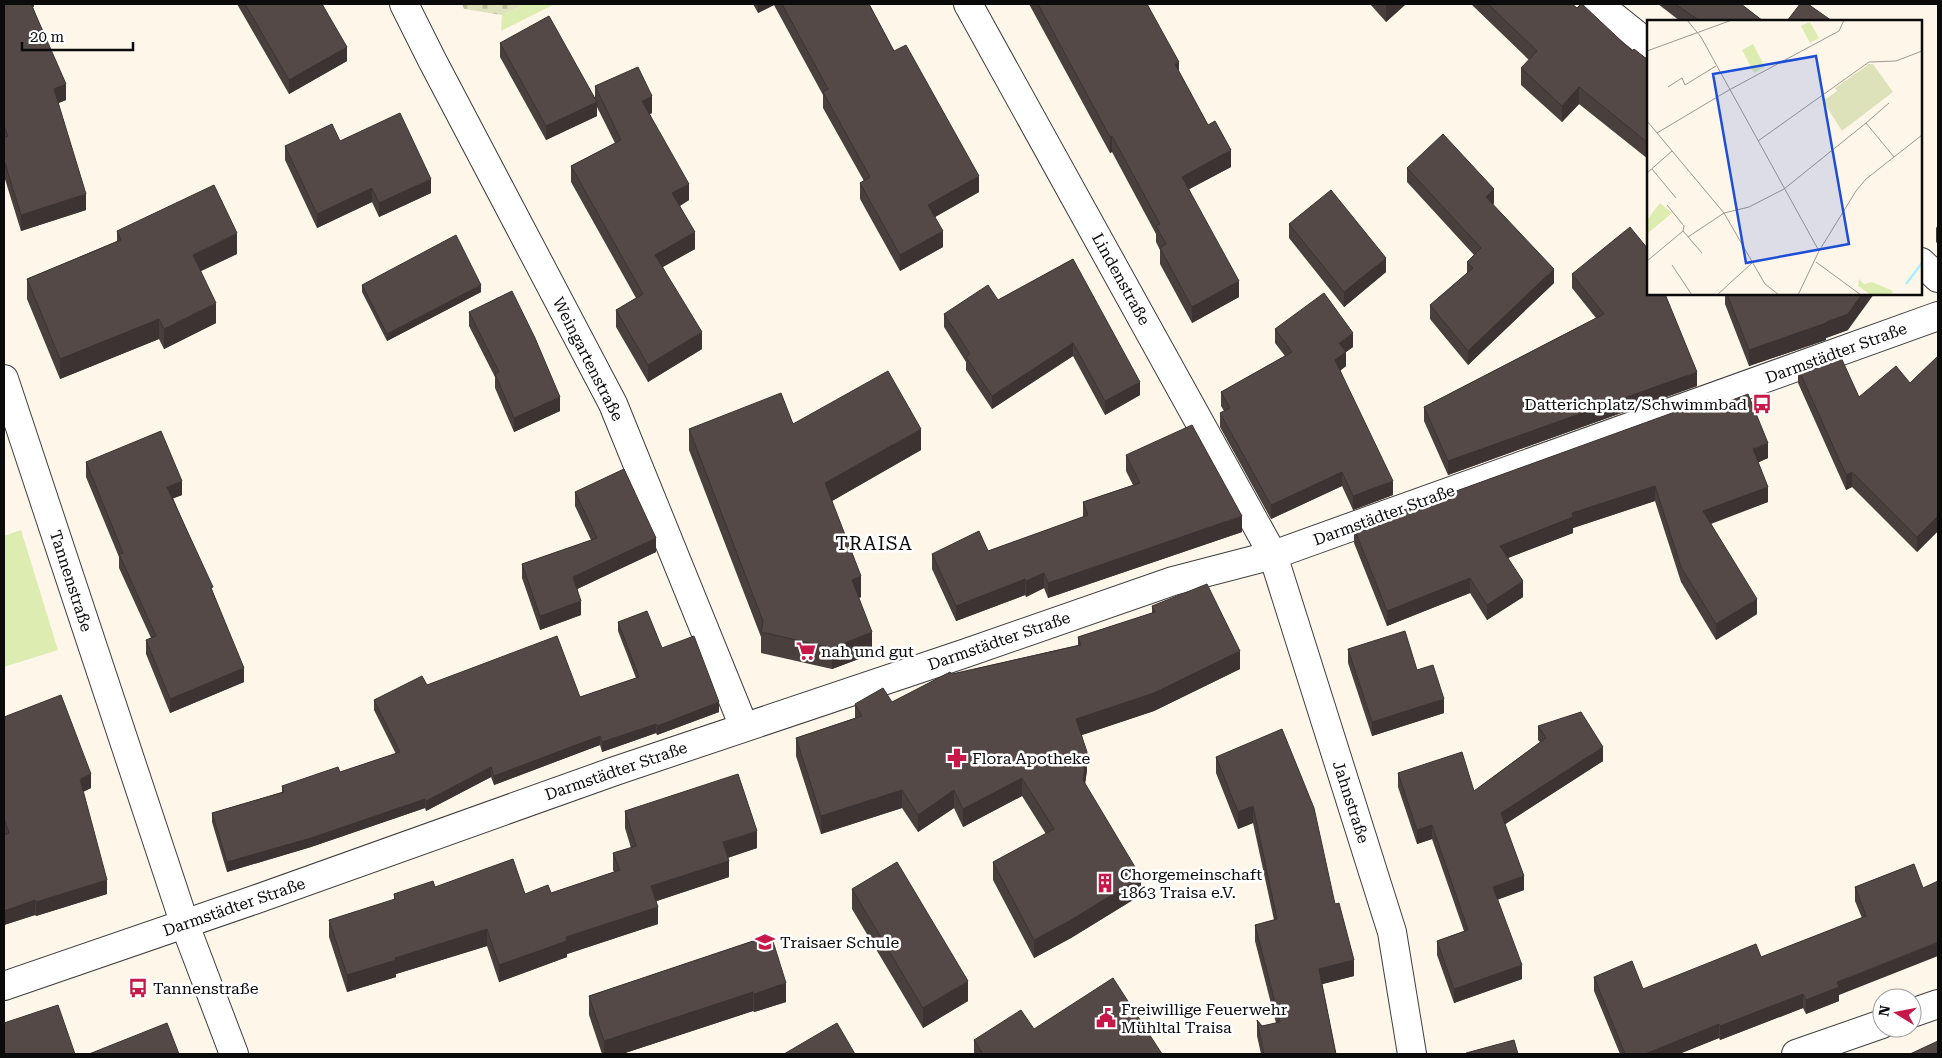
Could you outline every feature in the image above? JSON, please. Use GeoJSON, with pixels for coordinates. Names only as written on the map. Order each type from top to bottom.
{"type":"FeatureCollection","features":[{"type":"Feature","properties":{"kind":"street","name":"Weingartenstraße"},"geometry":{"type":"LineString","coordinates":[[404,4],[613,404],[744,727]]}},
{"type":"Feature","properties":{"kind":"street","name":"Lindenstraße"},"geometry":{"type":"LineString","coordinates":[[968,4],[1273,555]]}},
{"type":"Feature","properties":{"kind":"street"},"geometry":{"type":"LineString","coordinates":[[1598,4],[1647,43]]}},
{"type":"Feature","properties":{"kind":"street"},"geometry":{"type":"LineString","coordinates":[[1922,263],[1938,278]]}},
{"type":"Feature","properties":{"kind":"street","name":"Darmstädter Straße"},"geometry":{"type":"LineString","coordinates":[[4,986],[615,771],[1173,581],[1273,555],[1938,316]]}},
{"type":"Feature","properties":{"kind":"street","name":"Tannenstraße"},"geometry":{"type":"LineString","coordinates":[[4,379],[184,924],[234,1054]]}},
{"type":"Feature","properties":{"kind":"street","name":"Jahnstraße"},"geometry":{"type":"LineString","coordinates":[[1273,555],[1392,932],[1412,1054]]}},
{"type":"Feature","properties":{"kind":"street"},"geometry":{"type":"LineString","coordinates":[[1922,1010],[1938,1004]]}},
{"type":"Feature","properties":{"kind":"street"},"geometry":{"type":"LineString","coordinates":[[1796,1054],[1872,1027]]}},
{"type":"Feature","properties":{"kind":"green space"},"geometry":{"type":"Polygon","coordinates":[[[462,4],[525,4],[502,15],[464,9],[462,4]]]}},
{"type":"Feature","properties":{"kind":"green space"},"geometry":{"type":"Polygon","coordinates":[[[525,4],[555,4],[501,31],[502,15],[525,4]]]}},
{"type":"Feature","properties":{"kind":"green space"},"geometry":{"type":"Polygon","coordinates":[[[21,530],[58,650],[4,667],[4,536],[21,530]]]}},
{"type":"Feature","properties":{"kind":"building"},"geometry":{"type":"Polygon","coordinates":[[[4,4],[31,4],[66,84],[54,89],[86,194],[21,215],[4,160],[4,138],[8,136],[4,126],[4,4]]]}},
{"type":"Feature","properties":{"kind":"building"},"geometry":{"type":"Polygon","coordinates":[[[245,4],[322,4],[347,47],[289,80],[245,4]]]}},
{"type":"Feature","properties":{"kind":"building"},"geometry":{"type":"Polygon","coordinates":[[[782,4],[869,4],[894,51],[906,45],[979,176],[928,205],[943,231],[900,255],[860,183],[870,177],[823,92],[828,89],[782,4]]]}},
{"type":"Feature","properties":{"kind":"building"},"geometry":{"type":"Polygon","coordinates":[[[1038,4],[1147,4],[1179,62],[1175,64],[1208,125],[1215,121],[1231,150],[1182,177],[1239,281],[1192,307],[1160,248],[1166,244],[1156,226],[1160,224],[1112,136],[1110,137],[1038,4]]]}},
{"type":"Feature","properties":{"kind":"building"},"geometry":{"type":"Polygon","coordinates":[[[1488,4],[1572,4],[1577,8],[1582,4],[1632,51],[1634,49],[1647,59],[1647,142],[1579,87],[1562,106],[1521,68],[1537,51],[1488,4]]]}},
{"type":"Feature","properties":{"kind":"building"},"geometry":{"type":"Polygon","coordinates":[[[1675,4],[1741,4],[1762,20],[1699,20],[1675,4]]]}},
{"type":"Feature","properties":{"kind":"building"},"geometry":{"type":"Polygon","coordinates":[[[1800,4],[1808,4],[1831,20],[1788,20],[1800,4]]]}},
{"type":"Feature","properties":{"kind":"building"},"geometry":{"type":"Polygon","coordinates":[[[549,16],[597,102],[546,126],[500,43],[549,16]]]}},
{"type":"Feature","properties":{"kind":"building"},"geometry":{"type":"Polygon","coordinates":[[[638,67],[652,96],[642,101],[689,184],[672,193],[695,232],[655,255],[702,332],[648,365],[616,310],[643,294],[571,166],[621,140],[595,86],[638,67]]]}},
{"type":"Feature","properties":{"kind":"building"},"geometry":{"type":"Polygon","coordinates":[[[400,113],[431,179],[379,203],[372,188],[317,214],[285,146],[332,124],[340,141],[400,113]]]}},
{"type":"Feature","properties":{"kind":"building"},"geometry":{"type":"Polygon","coordinates":[[[1443,134],[1494,189],[1486,197],[1554,269],[1468,351],[1430,305],[1473,268],[1467,262],[1481,248],[1407,168],[1443,134]]]}},
{"type":"Feature","properties":{"kind":"building"},"geometry":{"type":"Polygon","coordinates":[[[214,185],[237,233],[193,255],[216,303],[164,329],[159,319],[60,359],[27,279],[121,240],[117,231],[214,185]]]}},
{"type":"Feature","properties":{"kind":"building"},"geometry":{"type":"Polygon","coordinates":[[[1331,190],[1386,258],[1344,292],[1289,224],[1331,190]]]}},
{"type":"Feature","properties":{"kind":"building"},"geometry":{"type":"Polygon","coordinates":[[[1630,227],[1647,248],[1647,295],[1665,295],[1697,372],[1448,461],[1424,407],[1604,314],[1572,274],[1630,227]]]}},
{"type":"Feature","properties":{"kind":"building"},"geometry":{"type":"Polygon","coordinates":[[[456,235],[481,285],[387,334],[362,285],[456,235]]]}},
{"type":"Feature","properties":{"kind":"building"},"geometry":{"type":"Polygon","coordinates":[[[1073,259],[1140,382],[1105,401],[1073,343],[992,396],[966,357],[970,354],[944,314],[988,285],[998,300],[1073,259]]]}},
{"type":"Feature","properties":{"kind":"building"},"geometry":{"type":"Polygon","coordinates":[[[512,291],[535,338],[560,397],[514,418],[495,374],[499,372],[469,312],[512,291]]]}},
{"type":"Feature","properties":{"kind":"building"},"geometry":{"type":"Polygon","coordinates":[[[1324,293],[1353,333],[1339,343],[1346,352],[1335,360],[1393,481],[1353,496],[1342,472],[1271,505],[1220,413],[1230,408],[1221,392],[1292,352],[1275,329],[1324,293]]]}},
{"type":"Feature","properties":{"kind":"building"},"geometry":{"type":"Polygon","coordinates":[[[1727,295],[1861,295],[1848,314],[1749,350],[1727,295]]]}},
{"type":"Feature","properties":{"kind":"building"},"geometry":{"type":"Polygon","coordinates":[[[1839,353],[1859,397],[1896,366],[1910,383],[1938,356],[1938,516],[1917,537],[1852,472],[1846,475],[1798,368],[1839,353]]]}},
{"type":"Feature","properties":{"kind":"building"},"geometry":{"type":"Polygon","coordinates":[[[888,371],[921,429],[825,483],[861,576],[852,580],[872,632],[832,648],[761,632],[763,621],[689,429],[781,393],[793,424],[888,371]]]}},
{"type":"Feature","properties":{"kind":"building"},"geometry":{"type":"Polygon","coordinates":[[[1748,394],[1768,443],[1753,449],[1768,487],[1703,511],[1757,599],[1716,624],[1681,567],[1655,486],[1572,513],[1573,517],[1500,546],[1523,581],[1487,605],[1470,578],[1387,611],[1354,528],[1708,400],[1711,408],[1748,394]]]}},
{"type":"Feature","properties":{"kind":"building"},"geometry":{"type":"Polygon","coordinates":[[[1192,425],[1242,516],[1048,583],[1044,573],[956,606],[932,554],[979,531],[988,551],[1088,515],[1083,502],[1140,483],[1126,455],[1192,425]]]}},
{"type":"Feature","properties":{"kind":"building"},"geometry":{"type":"Polygon","coordinates":[[[161,431],[182,481],[167,487],[213,587],[211,588],[244,668],[170,699],[146,640],[156,636],[119,554],[123,553],[86,462],[161,431]]]}},
{"type":"Feature","properties":{"kind":"building"},"geometry":{"type":"Polygon","coordinates":[[[624,469],[656,538],[573,577],[581,601],[540,616],[522,564],[597,538],[575,492],[624,469]]]}},
{"type":"Feature","properties":{"kind":"building"},"geometry":{"type":"Polygon","coordinates":[[[1207,584],[1240,651],[1154,693],[1076,719],[1087,752],[1083,780],[1141,877],[1071,920],[1034,940],[993,862],[1054,829],[1022,778],[963,809],[954,790],[918,815],[902,790],[821,816],[796,738],[862,716],[855,704],[883,688],[892,702],[950,672],[952,674],[1081,645],[1078,637],[1155,612],[1152,606],[1207,584]]]}},
{"type":"Feature","properties":{"kind":"building"},"geometry":{"type":"Polygon","coordinates":[[[647,611],[662,648],[694,636],[719,702],[657,726],[656,724],[602,742],[600,736],[494,776],[491,767],[426,801],[425,799],[311,838],[227,862],[212,813],[284,792],[282,786],[338,767],[340,772],[400,752],[374,700],[422,676],[427,685],[557,636],[580,697],[639,677],[618,622],[647,611]]]}},
{"type":"Feature","properties":{"kind":"building"},"geometry":{"type":"Polygon","coordinates":[[[1405,631],[1417,670],[1433,665],[1444,699],[1372,722],[1348,649],[1405,631]]]}},
{"type":"Feature","properties":{"kind":"building"},"geometry":{"type":"Polygon","coordinates":[[[61,695],[91,774],[80,779],[107,880],[36,902],[35,900],[4,911],[4,835],[9,833],[4,818],[4,717],[61,695]]]}},
{"type":"Feature","properties":{"kind":"building"},"geometry":{"type":"Polygon","coordinates":[[[1581,712],[1603,747],[1501,813],[1524,876],[1493,887],[1522,965],[1454,989],[1437,941],[1468,930],[1432,825],[1417,830],[1398,773],[1462,752],[1474,791],[1546,738],[1538,726],[1581,712]]]}},
{"type":"Feature","properties":{"kind":"building"},"geometry":{"type":"Polygon","coordinates":[[[1282,729],[1314,808],[1335,904],[1339,903],[1354,960],[1319,969],[1336,1054],[1264,1054],[1257,1020],[1262,1026],[1280,1022],[1255,925],[1277,919],[1253,806],[1238,812],[1216,757],[1282,729]]]}},
{"type":"Feature","properties":{"kind":"building"},"geometry":{"type":"Polygon","coordinates":[[[738,774],[757,831],[723,842],[729,861],[651,886],[658,907],[566,937],[567,941],[499,965],[487,929],[347,975],[329,920],[395,899],[394,894],[433,881],[435,887],[513,859],[525,894],[548,885],[551,893],[620,870],[613,853],[636,846],[625,811],[738,774]]]}},
{"type":"Feature","properties":{"kind":"building"},"geometry":{"type":"Polygon","coordinates":[[[897,862],[968,981],[923,1008],[852,889],[897,862]]]}},
{"type":"Feature","properties":{"kind":"building"},"geometry":{"type":"Polygon","coordinates":[[[1914,864],[1923,888],[1938,881],[1938,942],[1837,982],[1839,987],[1806,1000],[1803,994],[1720,1026],[1719,1024],[1645,1054],[1625,1054],[1594,977],[1632,961],[1643,989],[1756,944],[1761,957],[1866,916],[1855,887],[1914,864]]]}},
{"type":"Feature","properties":{"kind":"building"},"geometry":{"type":"Polygon","coordinates":[[[771,935],[786,983],[604,1041],[589,996],[771,935]]]}},
{"type":"Feature","properties":{"kind":"building"},"geometry":{"type":"Polygon","coordinates":[[[1113,978],[1162,1054],[983,1054],[974,1040],[1021,1010],[1034,1029],[1113,978]]]}},
{"type":"Feature","properties":{"kind":"building"},"geometry":{"type":"Polygon","coordinates":[[[58,1005],[75,1054],[4,1054],[4,1023],[58,1005]]]}},
{"type":"Feature","properties":{"kind":"building"},"geometry":{"type":"Polygon","coordinates":[[[167,1023],[179,1054],[89,1054],[167,1023]]]}},
{"type":"Feature","properties":{"kind":"building"},"geometry":{"type":"Polygon","coordinates":[[[837,1023],[855,1054],[784,1054],[837,1023]]]}},
{"type":"Feature","properties":{"kind":"building"},"geometry":{"type":"Polygon","coordinates":[[[1514,1040],[1518,1054],[1466,1054],[1466,1053],[1514,1040]]]}},
{"type":"Feature","properties":{"kind":"building"},"geometry":{"type":"Polygon","coordinates":[[[1938,1041],[1938,1054],[1910,1054],[1938,1041]]]}},
{"type":"Feature","properties":{"kind":"place","name":"Datterichplatz/Schwimmbad"},"geometry":{"type":"Point","coordinates":[1762,404]}},
{"type":"Feature","properties":{"kind":"place","name":"nah und gut"},"geometry":{"type":"Point","coordinates":[806,651]}},
{"type":"Feature","properties":{"kind":"place","name":"Flora Apotheke"},"geometry":{"type":"Point","coordinates":[957,758]}},
{"type":"Feature","properties":{"kind":"place","name":"Chorgemeinschaft 1863 Traisa e.V."},"geometry":{"type":"Point","coordinates":[1105,883]}},
{"type":"Feature","properties":{"kind":"place","name":"Traisaer Schule"},"geometry":{"type":"Point","coordinates":[765,942]}},
{"type":"Feature","properties":{"kind":"place","name":"Tannenstraße"},"geometry":{"type":"Point","coordinates":[138,988]}},
{"type":"Feature","properties":{"kind":"place","name":"Freiwillige Feuerwehr Mühltal Traisa"},"geometry":{"type":"Point","coordinates":[1106,1018]}},
{"type":"Feature","properties":{"kind":"district","name":"TRAISA"},"geometry":{"type":"Point","coordinates":[874,543]}}]}
